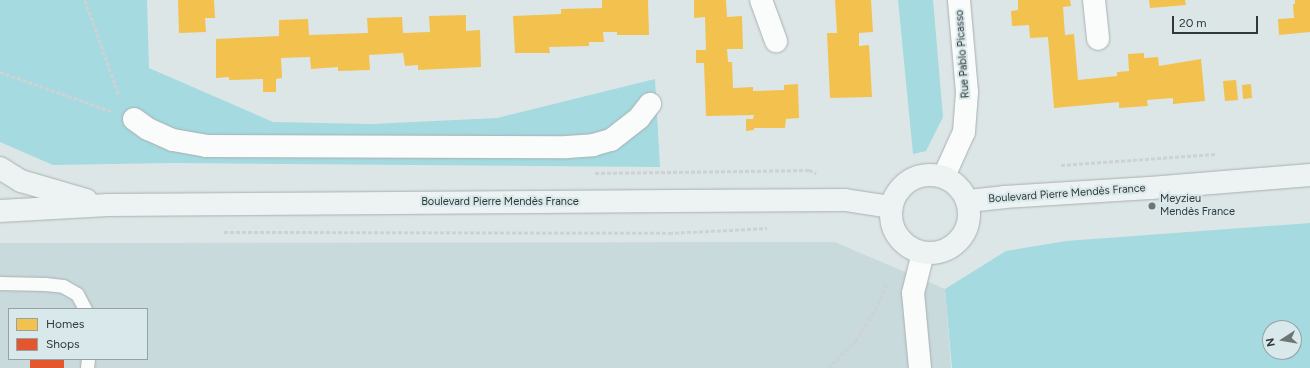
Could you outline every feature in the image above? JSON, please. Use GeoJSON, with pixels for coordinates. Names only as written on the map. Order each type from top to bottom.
{"type":"FeatureCollection","features":[{"type":"Feature","properties":{"kind":"street"},"geometry":{"type":"LineString","coordinates":[[761,0],[776,41]]}},
{"type":"Feature","properties":{"kind":"street","name":"Rue Pablo Picasso"},"geometry":{"type":"LineString","coordinates":[[944,176],[964,132],[967,92],[959,0]]}},
{"type":"Feature","properties":{"kind":"street"},"geometry":{"type":"LineString","coordinates":[[1094,0],[1098,39]]}},
{"type":"Feature","properties":{"kind":"street"},"geometry":{"type":"LineString","coordinates":[[134,119],[148,129],[173,140],[206,146],[567,147],[593,145],[611,140],[639,118],[650,104]]}},
{"type":"Feature","properties":{"kind":"street","name":"Boulevard Pierre Mendès France"},"geometry":{"type":"LineString","coordinates":[[0,168],[21,181],[64,195],[108,205]]}},
{"type":"Feature","properties":{"kind":"street"},"geometry":{"type":"LineString","coordinates":[[930,174],[944,176],[954,182],[962,191],[968,202],[970,215],[967,228],[960,240],[949,249],[936,253],[923,253],[911,249],[898,236],[891,219],[891,207],[896,194],[905,184],[916,177],[930,174]]}},
{"type":"Feature","properties":{"kind":"street","name":"Boulevard Pierre Mendès France"},"geometry":{"type":"LineString","coordinates":[[968,202],[1004,197],[1150,188],[1310,175]]}},
{"type":"Feature","properties":{"kind":"street","name":"Boulevard Pierre Mendès France"},"geometry":{"type":"LineString","coordinates":[[0,211],[108,205],[845,200],[891,207]]}},
{"type":"Feature","properties":{"kind":"street"},"geometry":{"type":"LineString","coordinates":[[920,368],[913,293],[923,253]]}},
{"type":"Feature","properties":{"kind":"lane"},"geometry":{"type":"LineString","coordinates":[[0,283],[63,286],[77,294],[84,308]]}},
{"type":"Feature","properties":{"kind":"path"},"geometry":{"type":"LineString","coordinates":[[85,0],[122,102],[134,119]]}},
{"type":"Feature","properties":{"kind":"path"},"geometry":{"type":"LineString","coordinates":[[0,72],[134,119]]}},
{"type":"Feature","properties":{"kind":"path"},"geometry":{"type":"LineString","coordinates":[[828,368],[855,341],[875,310],[886,284]]}},
{"type":"Feature","properties":{"kind":"shaded area"},"geometry":{"type":"Polygon","coordinates":[[[0,0],[147,0],[149,68],[273,122],[371,124],[497,118],[655,79],[660,167],[173,163],[53,165],[0,142],[0,0]]]}},
{"type":"Feature","properties":{"kind":"shaded area"},"geometry":{"type":"Polygon","coordinates":[[[898,0],[933,0],[943,117],[926,151],[913,154],[898,0]]]}},
{"type":"Feature","properties":{"kind":"shaded area"},"geometry":{"type":"Polygon","coordinates":[[[1310,223],[1310,368],[952,368],[945,289],[1006,251],[1066,241],[1310,223]]]}},
{"type":"Feature","properties":{"kind":"shaded area"},"geometry":{"type":"Polygon","coordinates":[[[835,242],[945,289],[951,368],[0,368],[0,243],[835,242]]]}},
{"type":"Feature","properties":{"kind":"building: Homes"},"geometry":{"type":"Polygon","coordinates":[[[178,0],[214,0],[215,18],[205,18],[206,32],[179,33],[178,0]]]}},
{"type":"Feature","properties":{"kind":"building: Homes"},"geometry":{"type":"Polygon","coordinates":[[[602,0],[648,0],[649,35],[617,35],[617,32],[603,32],[604,42],[589,42],[589,46],[549,47],[550,53],[515,53],[513,16],[561,14],[561,9],[602,8],[602,0]]]}},
{"type":"Feature","properties":{"kind":"building: Homes"},"geometry":{"type":"Polygon","coordinates":[[[694,0],[726,0],[727,17],[742,16],[743,49],[727,49],[728,62],[732,62],[733,88],[753,87],[753,91],[784,90],[784,85],[798,84],[799,118],[786,119],[785,128],[754,128],[754,130],[746,131],[746,119],[753,119],[754,115],[706,116],[704,63],[696,63],[696,50],[706,50],[705,17],[694,18],[694,0]]]}},
{"type":"Feature","properties":{"kind":"building: Homes"},"geometry":{"type":"Polygon","coordinates":[[[835,0],[871,0],[873,32],[859,33],[859,46],[869,45],[872,97],[830,98],[827,33],[837,33],[835,0]]]}},
{"type":"Feature","properties":{"kind":"building: Homes"},"geometry":{"type":"Polygon","coordinates":[[[1018,0],[1070,0],[1071,6],[1063,7],[1065,35],[1074,34],[1078,80],[1117,76],[1117,72],[1129,71],[1128,54],[1144,53],[1144,58],[1158,57],[1159,66],[1201,59],[1205,101],[1173,104],[1173,98],[1147,100],[1148,106],[1119,108],[1119,102],[1054,108],[1048,37],[1030,38],[1029,25],[1012,26],[1011,11],[1018,10],[1018,0]]]}},
{"type":"Feature","properties":{"kind":"building: Homes"},"geometry":{"type":"Polygon","coordinates":[[[1149,0],[1185,0],[1186,5],[1150,8],[1149,0]]]}},
{"type":"Feature","properties":{"kind":"building: Homes"},"geometry":{"type":"Polygon","coordinates":[[[1295,0],[1310,0],[1310,32],[1279,35],[1278,19],[1294,18],[1293,4],[1295,4],[1295,0]]]}},
{"type":"Feature","properties":{"kind":"building: Homes"},"geometry":{"type":"Polygon","coordinates":[[[466,15],[466,31],[480,30],[481,67],[418,70],[418,65],[405,66],[403,53],[369,55],[370,70],[338,71],[338,67],[311,69],[310,57],[281,58],[282,78],[276,79],[276,92],[263,92],[263,79],[229,80],[229,77],[216,78],[216,39],[279,36],[279,20],[308,19],[309,35],[368,33],[367,18],[402,17],[403,33],[430,32],[429,16],[466,15]]]}},
{"type":"Feature","properties":{"kind":"building: Homes"},"geometry":{"type":"Polygon","coordinates":[[[1236,80],[1238,100],[1225,101],[1223,81],[1236,80]]]}},
{"type":"Feature","properties":{"kind":"building: Homes"},"geometry":{"type":"Polygon","coordinates":[[[1251,84],[1252,98],[1243,99],[1242,85],[1251,84]]]}},
{"type":"Feature","properties":{"kind":"building: Shops"},"geometry":{"type":"Polygon","coordinates":[[[30,360],[64,360],[64,368],[30,368],[30,360]]]}},
{"type":"Feature","properties":{"kind":"place","name":"Meyzieu Mendès France"},"geometry":{"type":"Point","coordinates":[1152,206]}}]}
